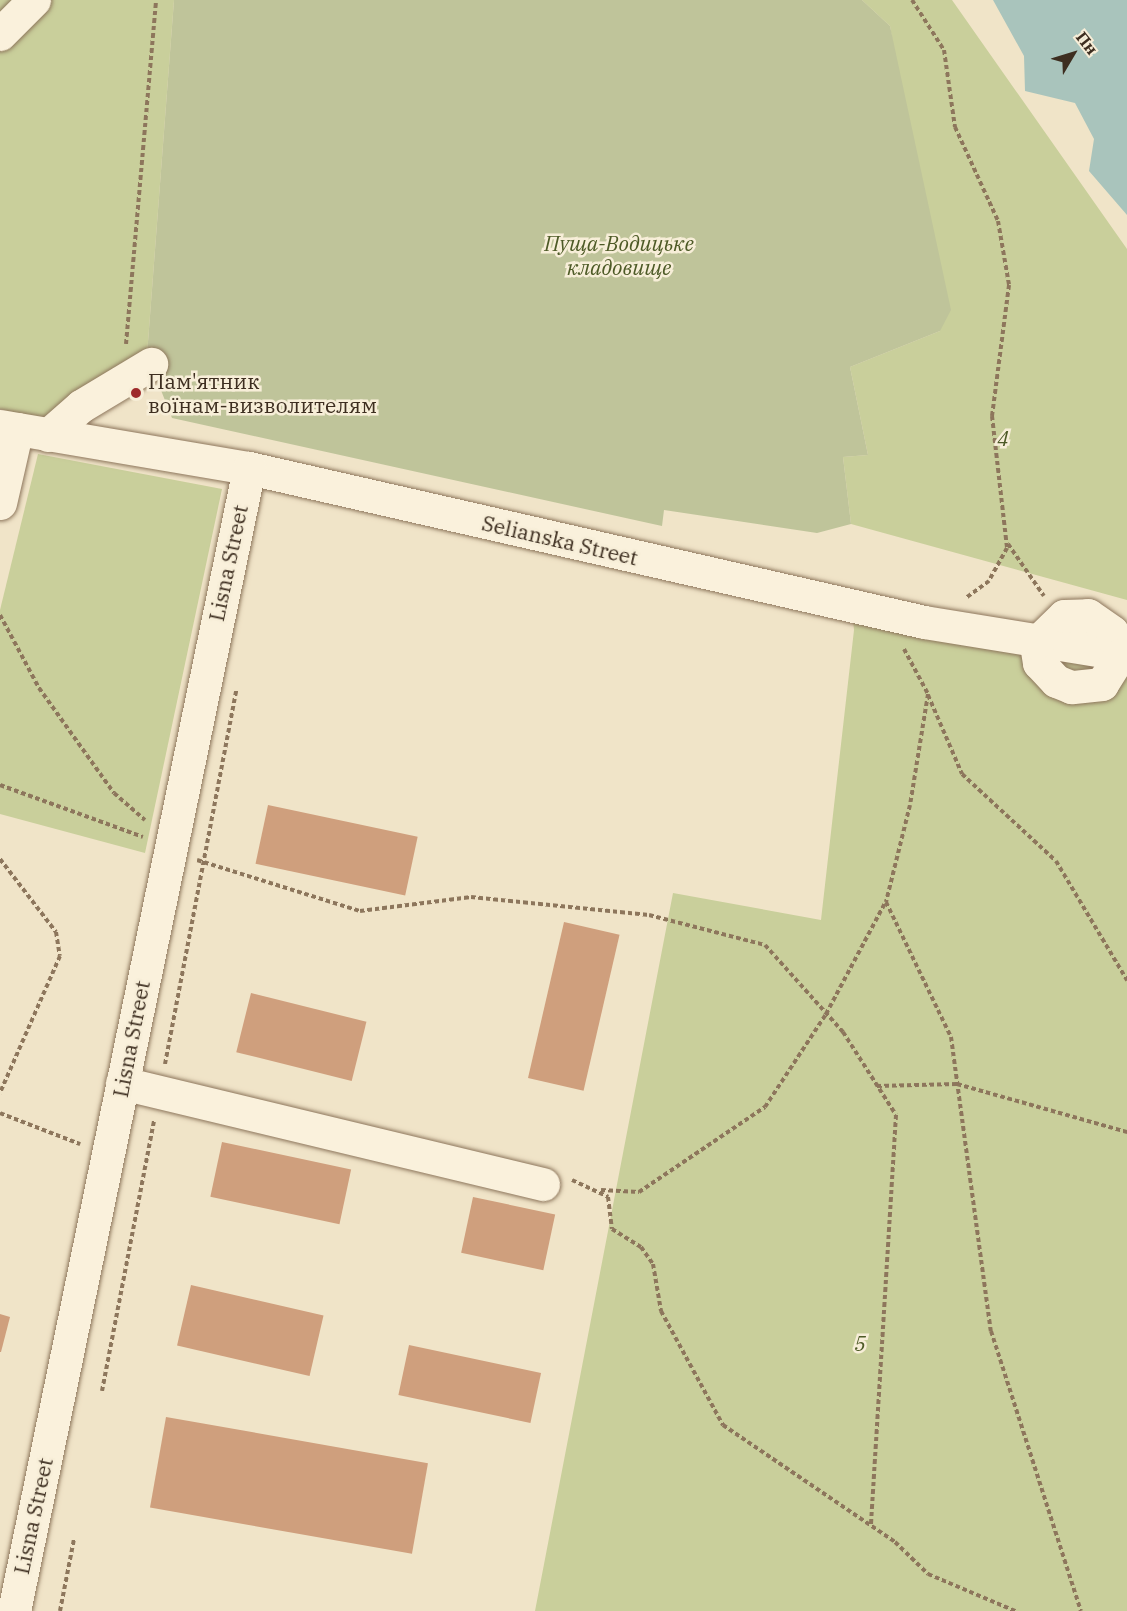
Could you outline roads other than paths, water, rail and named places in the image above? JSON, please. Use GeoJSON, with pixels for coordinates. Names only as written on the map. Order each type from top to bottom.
{"type":"FeatureCollection","features":[{"type":"Feature","properties":{"kind":"street"},"geometry":{"type":"LineString","coordinates":[[0,34],[34,0]]}},
{"type":"Feature","properties":{"kind":"street"},"geometry":{"type":"LineString","coordinates":[[0,503],[22,430],[123,381],[151,364]]}},
{"type":"Feature","properties":{"kind":"street","name":"Selianska Street"},"geometry":{"type":"LineString","coordinates":[[22,430],[249,468],[886,614],[1036,643],[1124,655]]}},
{"type":"Feature","properties":{"kind":"street","name":"Lisna Street"},"geometry":{"type":"LineString","coordinates":[[14,1611],[108,1155],[167,846],[249,468]]}},
{"type":"Feature","properties":{"kind":"street"},"geometry":{"type":"LineString","coordinates":[[122,1083],[159,1094],[543,1184]]}},
{"type":"Feature","properties":{"kind":"water"},"geometry":{"type":"Polygon","coordinates":[[[993,0],[1127,0],[1127,215],[1089,171],[1094,139],[1075,103],[1025,91],[1024,56],[993,0]]]}},
{"type":"Feature","properties":{"kind":"place","name":"Пам'ятник воїнам-визволителям"},"geometry":{"type":"Point","coordinates":[136,393]}},
{"type":"Feature","properties":{"kind":"park label","name":"Пуща-Водицьке кладовище"},"geometry":{"type":"Point","coordinates":[619,255]}},
{"type":"Feature","properties":{"kind":"park label","name":"4"},"geometry":{"type":"Point","coordinates":[1003,438]}},
{"type":"Feature","properties":{"kind":"park label","name":"5"},"geometry":{"type":"Point","coordinates":[860,1343]}}]}
